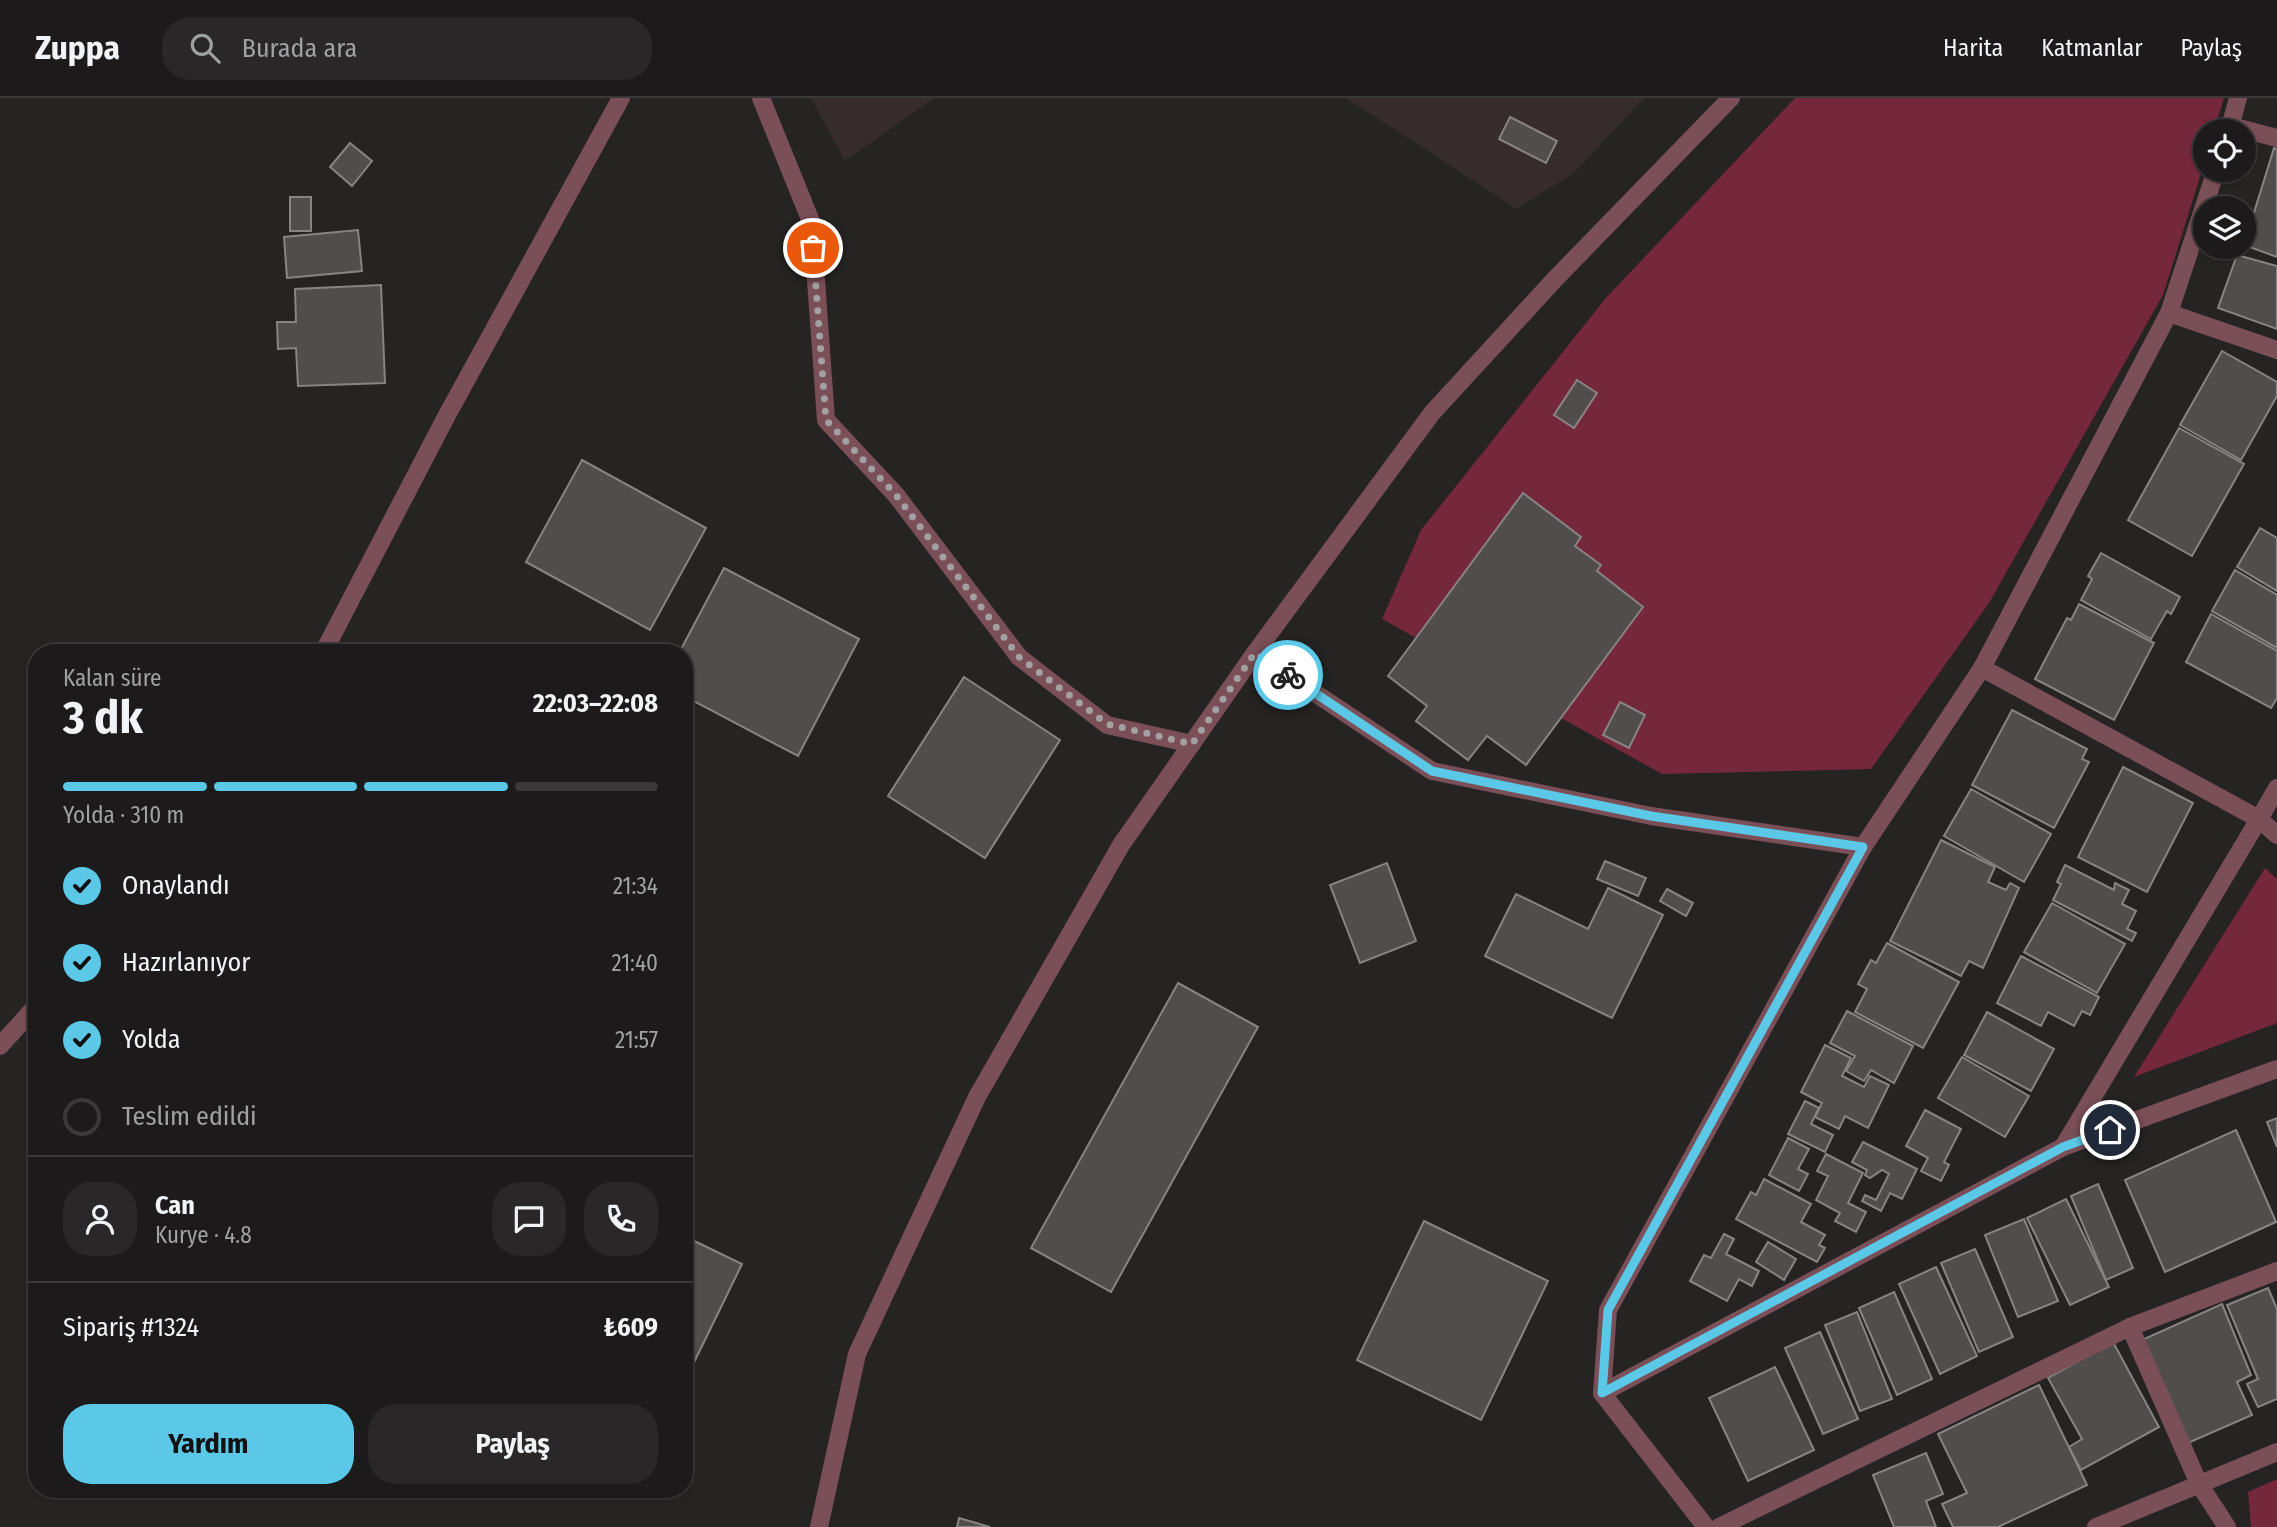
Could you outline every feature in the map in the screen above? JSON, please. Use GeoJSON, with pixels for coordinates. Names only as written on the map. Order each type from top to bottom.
{"type":"FeatureCollection","features":[{"type":"Feature","properties":{"kind":"street"},"geometry":{"type":"LineString","coordinates":[[328,644],[446,417],[621,98]]}},
{"type":"Feature","properties":{"kind":"street"},"geometry":{"type":"LineString","coordinates":[[761,98],[812,224],[826,420],[896,495],[1019,657],[1107,724],[1192,744]]}},
{"type":"Feature","properties":{"kind":"street"},"geometry":{"type":"LineString","coordinates":[[819,1527],[857,1354],[977,1097],[1121,845],[1255,653],[1432,413],[1556,278],[1731,98]]}},
{"type":"Feature","properties":{"kind":"street"},"geometry":{"type":"LineString","coordinates":[[2232,119],[2238,98]]}},
{"type":"Feature","properties":{"kind":"street"},"geometry":{"type":"LineString","coordinates":[[2256,134],[2277,138]]}},
{"type":"Feature","properties":{"kind":"street"},"geometry":{"type":"LineString","coordinates":[[1706,1527],[1602,1393],[1608,1310],[1863,847],[1982,668],[2169,313],[2212,182]]}},
{"type":"Feature","properties":{"kind":"street"},"geometry":{"type":"LineString","coordinates":[[2169,313],[2277,350]]}},
{"type":"Feature","properties":{"kind":"street"},"geometry":{"type":"LineString","coordinates":[[1255,653],[1432,771],[1651,816],[1863,847]]}},
{"type":"Feature","properties":{"kind":"street"},"geometry":{"type":"LineString","coordinates":[[1982,668],[2259,819],[2277,835]]}},
{"type":"Feature","properties":{"kind":"street"},"geometry":{"type":"LineString","coordinates":[[2063,1147],[2277,788]]}},
{"type":"Feature","properties":{"kind":"street"},"geometry":{"type":"LineString","coordinates":[[0,1046],[28,1015]]}},
{"type":"Feature","properties":{"kind":"street"},"geometry":{"type":"LineString","coordinates":[[1602,1393],[2063,1147],[2277,1069]]}},
{"type":"Feature","properties":{"kind":"street"},"geometry":{"type":"LineString","coordinates":[[1719,1527],[2130,1327],[2277,1270]]}},
{"type":"Feature","properties":{"kind":"street"},"geometry":{"type":"LineString","coordinates":[[2130,1327],[2199,1483],[2227,1527]]}},
{"type":"Feature","properties":{"kind":"street"},"geometry":{"type":"LineString","coordinates":[[2096,1527],[2277,1452]]}},
{"type":"Feature","properties":{"kind":"shaded area"},"geometry":{"type":"Polygon","coordinates":[[[811,98],[934,98],[845,161],[811,98]]]}},
{"type":"Feature","properties":{"kind":"shaded area"},"geometry":{"type":"Polygon","coordinates":[[[1346,98],[1644,98],[1575,172],[1517,209],[1346,98]]]}},
{"type":"Feature","properties":{"kind":"shaded area"},"geometry":{"type":"Polygon","coordinates":[[[1795,98],[2224,98],[2218,119],[2193,119],[2193,182],[2198,182],[2163,295],[1989,603],[1871,769],[1662,774],[1382,619],[1421,530],[1605,299],[1795,98]]]}},
{"type":"Feature","properties":{"kind":"shaded area"},"geometry":{"type":"Polygon","coordinates":[[[2265,868],[2277,879],[2277,1023],[2134,1077],[2265,868]]]}},
{"type":"Feature","properties":{"kind":"shaded area"},"geometry":{"type":"Polygon","coordinates":[[[2277,1479],[2277,1527],[2251,1527],[2248,1492],[2277,1479]]]}},
{"type":"Feature","properties":{"kind":"building"},"geometry":{"type":"Polygon","coordinates":[[[1510,117],[1557,141],[1546,163],[1499,139],[1510,117]]]}},
{"type":"Feature","properties":{"kind":"building"},"geometry":{"type":"Polygon","coordinates":[[[350,143],[372,161],[352,186],[330,167],[350,143]]]}},
{"type":"Feature","properties":{"kind":"building"},"geometry":{"type":"Polygon","coordinates":[[[2274,148],[2277,149],[2277,257],[2256,249],[2256,206],[2274,148]]]}},
{"type":"Feature","properties":{"kind":"building"},"geometry":{"type":"Polygon","coordinates":[[[290,197],[311,197],[311,231],[290,231],[290,197]]]}},
{"type":"Feature","properties":{"kind":"building"},"geometry":{"type":"Polygon","coordinates":[[[358,230],[362,271],[287,278],[284,237],[358,230]]]}},
{"type":"Feature","properties":{"kind":"building"},"geometry":{"type":"Polygon","coordinates":[[[2236,259],[2252,259],[2277,266],[2277,329],[2218,308],[2236,259]]]}},
{"type":"Feature","properties":{"kind":"building"},"geometry":{"type":"Polygon","coordinates":[[[381,285],[385,383],[298,386],[296,348],[278,349],[277,322],[296,322],[295,289],[381,285]]]}},
{"type":"Feature","properties":{"kind":"building"},"geometry":{"type":"Polygon","coordinates":[[[2222,351],[2277,382],[2277,396],[2241,460],[2180,425],[2222,351]]]}},
{"type":"Feature","properties":{"kind":"building"},"geometry":{"type":"Polygon","coordinates":[[[1577,380],[1597,393],[1574,428],[1554,415],[1577,380]]]}},
{"type":"Feature","properties":{"kind":"building"},"geometry":{"type":"Polygon","coordinates":[[[2179,428],[2244,464],[2192,556],[2128,520],[2179,428]]]}},
{"type":"Feature","properties":{"kind":"building"},"geometry":{"type":"Polygon","coordinates":[[[582,460],[706,528],[650,630],[526,562],[582,460]]]}},
{"type":"Feature","properties":{"kind":"building"},"geometry":{"type":"Polygon","coordinates":[[[1523,493],[1581,537],[1575,546],[1601,565],[1597,571],[1643,607],[1526,765],[1487,736],[1468,760],[1416,721],[1427,706],[1388,676],[1523,493]]]}},
{"type":"Feature","properties":{"kind":"building"},"geometry":{"type":"Polygon","coordinates":[[[2260,528],[2277,538],[2277,591],[2237,567],[2260,528]]]}},
{"type":"Feature","properties":{"kind":"building"},"geometry":{"type":"Polygon","coordinates":[[[2101,553],[2180,597],[2171,614],[2167,611],[2151,639],[2081,600],[2092,579],[2088,576],[2101,553]]]}},
{"type":"Feature","properties":{"kind":"building"},"geometry":{"type":"Polygon","coordinates":[[[724,568],[859,639],[798,756],[693,701],[693,644],[684,644],[724,568]]]}},
{"type":"Feature","properties":{"kind":"building"},"geometry":{"type":"Polygon","coordinates":[[[2235,570],[2277,595],[2277,648],[2212,611],[2235,570]]]}},
{"type":"Feature","properties":{"kind":"building"},"geometry":{"type":"Polygon","coordinates":[[[2079,604],[2154,643],[2114,720],[2035,679],[2067,618],[2071,620],[2079,604]]]}},
{"type":"Feature","properties":{"kind":"building"},"geometry":{"type":"Polygon","coordinates":[[[2211,614],[2277,651],[2277,698],[2271,708],[2186,662],[2211,614]]]}},
{"type":"Feature","properties":{"kind":"building"},"geometry":{"type":"Polygon","coordinates":[[[964,677],[1060,740],[985,858],[888,796],[964,677]]]}},
{"type":"Feature","properties":{"kind":"building"},"geometry":{"type":"Polygon","coordinates":[[[1620,702],[1645,715],[1629,748],[1603,735],[1620,702]]]}},
{"type":"Feature","properties":{"kind":"building"},"geometry":{"type":"Polygon","coordinates":[[[2012,710],[2087,749],[2082,759],[2089,762],[2054,828],[1972,785],[2012,710]]]}},
{"type":"Feature","properties":{"kind":"building"},"geometry":{"type":"Polygon","coordinates":[[[2123,767],[2193,803],[2147,892],[2078,857],[2123,767]]]}},
{"type":"Feature","properties":{"kind":"building"},"geometry":{"type":"Polygon","coordinates":[[[1971,789],[2051,834],[2024,882],[1944,836],[1971,789]]]}},
{"type":"Feature","properties":{"kind":"building"},"geometry":{"type":"Polygon","coordinates":[[[1941,840],[1995,867],[1988,882],[2006,890],[2010,883],[2019,888],[1983,968],[1969,961],[1961,976],[1890,941],[1941,840]]]}},
{"type":"Feature","properties":{"kind":"building"},"geometry":{"type":"Polygon","coordinates":[[[1605,861],[1646,878],[1638,896],[1597,879],[1605,861]]]}},
{"type":"Feature","properties":{"kind":"building"},"geometry":{"type":"Polygon","coordinates":[[[1387,863],[1416,941],[1360,963],[1330,885],[1387,863]]]}},
{"type":"Feature","properties":{"kind":"building"},"geometry":{"type":"Polygon","coordinates":[[[2065,865],[2114,890],[2115,883],[2129,890],[2122,904],[2136,911],[2127,929],[2136,933],[2132,941],[2053,900],[2061,884],[2057,882],[2065,865]]]}},
{"type":"Feature","properties":{"kind":"building"},"geometry":{"type":"Polygon","coordinates":[[[1608,888],[1663,915],[1612,1018],[1485,956],[1516,894],[1588,929],[1608,888]]]}},
{"type":"Feature","properties":{"kind":"building"},"geometry":{"type":"Polygon","coordinates":[[[1667,889],[1693,903],[1686,916],[1660,901],[1667,889]]]}},
{"type":"Feature","properties":{"kind":"building"},"geometry":{"type":"Polygon","coordinates":[[[2052,903],[2125,944],[2097,993],[2024,952],[2052,903]]]}},
{"type":"Feature","properties":{"kind":"building"},"geometry":{"type":"Polygon","coordinates":[[[1887,943],[1959,982],[1923,1048],[1855,1012],[1867,989],[1858,984],[1871,960],[1876,963],[1887,943]]]}},
{"type":"Feature","properties":{"kind":"building"},"geometry":{"type":"Polygon","coordinates":[[[2021,956],[2099,997],[2090,1015],[2082,1011],[2074,1026],[2048,1012],[2041,1026],[1997,1003],[2021,956]]]}},
{"type":"Feature","properties":{"kind":"building"},"geometry":{"type":"Polygon","coordinates":[[[1178,983],[1258,1027],[1111,1292],[1031,1248],[1178,983]]]}},
{"type":"Feature","properties":{"kind":"building"},"geometry":{"type":"Polygon","coordinates":[[[1847,1011],[1913,1046],[1894,1083],[1871,1070],[1864,1081],[1846,1071],[1855,1056],[1830,1043],[1847,1011]]]}},
{"type":"Feature","properties":{"kind":"building"},"geometry":{"type":"Polygon","coordinates":[[[1987,1012],[2054,1049],[2031,1091],[1964,1055],[1987,1012]]]}},
{"type":"Feature","properties":{"kind":"building"},"geometry":{"type":"Polygon","coordinates":[[[1825,1045],[1851,1058],[1842,1076],[1864,1087],[1870,1076],[1889,1085],[1868,1128],[1845,1116],[1839,1129],[1815,1117],[1822,1103],[1801,1092],[1825,1045]]]}},
{"type":"Feature","properties":{"kind":"building"},"geometry":{"type":"Polygon","coordinates":[[[1962,1057],[2029,1096],[2005,1137],[1938,1098],[1962,1057]]]}},
{"type":"Feature","properties":{"kind":"building"},"geometry":{"type":"Polygon","coordinates":[[[1805,1101],[1819,1108],[1811,1124],[1833,1135],[1825,1152],[1788,1134],[1805,1101]]]}},
{"type":"Feature","properties":{"kind":"building"},"geometry":{"type":"Polygon","coordinates":[[[1925,1110],[1961,1129],[1944,1162],[1949,1165],[1941,1181],[1921,1171],[1928,1158],[1906,1146],[1925,1110]]]}},
{"type":"Feature","properties":{"kind":"building"},"geometry":{"type":"Polygon","coordinates":[[[2277,1118],[2277,1147],[2267,1122],[2277,1118]]]}},
{"type":"Feature","properties":{"kind":"building"},"geometry":{"type":"Polygon","coordinates":[[[2236,1130],[2276,1222],[2165,1272],[2125,1180],[2236,1130]]]}},
{"type":"Feature","properties":{"kind":"building"},"geometry":{"type":"Polygon","coordinates":[[[1788,1138],[1809,1149],[1798,1169],[1808,1174],[1799,1191],[1769,1175],[1788,1138]]]}},
{"type":"Feature","properties":{"kind":"building"},"geometry":{"type":"Polygon","coordinates":[[[1863,1142],[1917,1169],[1902,1199],[1890,1193],[1881,1211],[1862,1201],[1865,1195],[1876,1200],[1889,1174],[1882,1170],[1870,1178],[1865,1175],[1867,1170],[1852,1162],[1863,1142]]]}},
{"type":"Feature","properties":{"kind":"building"},"geometry":{"type":"Polygon","coordinates":[[[1826,1154],[1863,1173],[1848,1203],[1866,1212],[1856,1232],[1835,1221],[1840,1213],[1816,1200],[1828,1176],[1817,1171],[1826,1154]]]}},
{"type":"Feature","properties":{"kind":"building"},"geometry":{"type":"Polygon","coordinates":[[[1764,1179],[1811,1204],[1801,1222],[1825,1235],[1819,1245],[1825,1248],[1817,1262],[1736,1219],[1751,1192],[1756,1195],[1764,1179]]]}},
{"type":"Feature","properties":{"kind":"building"},"geometry":{"type":"Polygon","coordinates":[[[2098,1184],[2133,1268],[2106,1280],[2071,1196],[2098,1184]]]}},
{"type":"Feature","properties":{"kind":"building"},"geometry":{"type":"Polygon","coordinates":[[[2066,1199],[2109,1287],[2070,1305],[2027,1218],[2066,1199]]]}},
{"type":"Feature","properties":{"kind":"building"},"geometry":{"type":"Polygon","coordinates":[[[2024,1219],[2058,1301],[2018,1317],[1985,1235],[2024,1219]]]}},
{"type":"Feature","properties":{"kind":"building"},"geometry":{"type":"Polygon","coordinates":[[[1424,1221],[1548,1281],[1481,1420],[1357,1360],[1424,1221]]]}},
{"type":"Feature","properties":{"kind":"building"},"geometry":{"type":"Polygon","coordinates":[[[1724,1234],[1734,1239],[1726,1254],[1759,1271],[1752,1286],[1739,1279],[1727,1301],[1690,1281],[1704,1255],[1711,1258],[1724,1234]]]}},
{"type":"Feature","properties":{"kind":"building"},"geometry":{"type":"Polygon","coordinates":[[[693,1240],[742,1264],[693,1365],[693,1240]]]}},
{"type":"Feature","properties":{"kind":"building"},"geometry":{"type":"Polygon","coordinates":[[[1768,1242],[1796,1259],[1784,1280],[1756,1262],[1768,1242]]]}},
{"type":"Feature","properties":{"kind":"building"},"geometry":{"type":"Polygon","coordinates":[[[1975,1249],[2013,1337],[1979,1352],[1941,1263],[1975,1249]]]}},
{"type":"Feature","properties":{"kind":"building"},"geometry":{"type":"Polygon","coordinates":[[[1936,1267],[1977,1356],[1940,1374],[1899,1284],[1936,1267]]]}},
{"type":"Feature","properties":{"kind":"building"},"geometry":{"type":"Polygon","coordinates":[[[2268,1288],[2277,1309],[2277,1399],[2258,1407],[2247,1384],[2258,1379],[2227,1305],[2268,1288]]]}},
{"type":"Feature","properties":{"kind":"building"},"geometry":{"type":"Polygon","coordinates":[[[1894,1292],[1932,1379],[1897,1395],[1859,1308],[1894,1292]]]}},
{"type":"Feature","properties":{"kind":"building"},"geometry":{"type":"Polygon","coordinates":[[[2222,1304],[2251,1375],[2237,1382],[2252,1415],[2188,1443],[2142,1340],[2222,1304]]]}},
{"type":"Feature","properties":{"kind":"building"},"geometry":{"type":"Polygon","coordinates":[[[1857,1312],[1892,1399],[1860,1411],[1825,1325],[1857,1312]]]}},
{"type":"Feature","properties":{"kind":"building"},"geometry":{"type":"Polygon","coordinates":[[[1820,1332],[1858,1419],[1823,1434],[1785,1348],[1820,1332]]]}},
{"type":"Feature","properties":{"kind":"building"},"geometry":{"type":"Polygon","coordinates":[[[2113,1342],[2159,1427],[2081,1470],[2069,1447],[2082,1439],[2048,1378],[2113,1342]]]}},
{"type":"Feature","properties":{"kind":"building"},"geometry":{"type":"Polygon","coordinates":[[[1775,1367],[1814,1450],[1748,1481],[1709,1398],[1775,1367]]]}},
{"type":"Feature","properties":{"kind":"building"},"geometry":{"type":"Polygon","coordinates":[[[2039,1385],[2087,1485],[1998,1527],[1953,1527],[1942,1504],[1967,1493],[1938,1434],[2039,1385]]]}},
{"type":"Feature","properties":{"kind":"building"},"geometry":{"type":"Polygon","coordinates":[[[1926,1453],[1943,1494],[1926,1501],[1936,1527],[1894,1527],[1873,1475],[1926,1453]]]}},
{"type":"Feature","properties":{"kind":"building"},"geometry":{"type":"Polygon","coordinates":[[[959,1518],[990,1527],[957,1527],[959,1518]]]}},
{"type":"Feature","properties":{"kind":"way so far"},"geometry":{"type":"LineString","coordinates":[[813,248],[826,420],[896,495],[1019,657],[1107,724],[1192,744],[1255,653],[1288,675]]}},
{"type":"Feature","properties":{"kind":"route"},"geometry":{"type":"LineString","coordinates":[[1288,675],[1432,771],[1651,816],[1863,847],[1608,1310],[1602,1393],[2063,1147],[2110,1130]]}}]}
